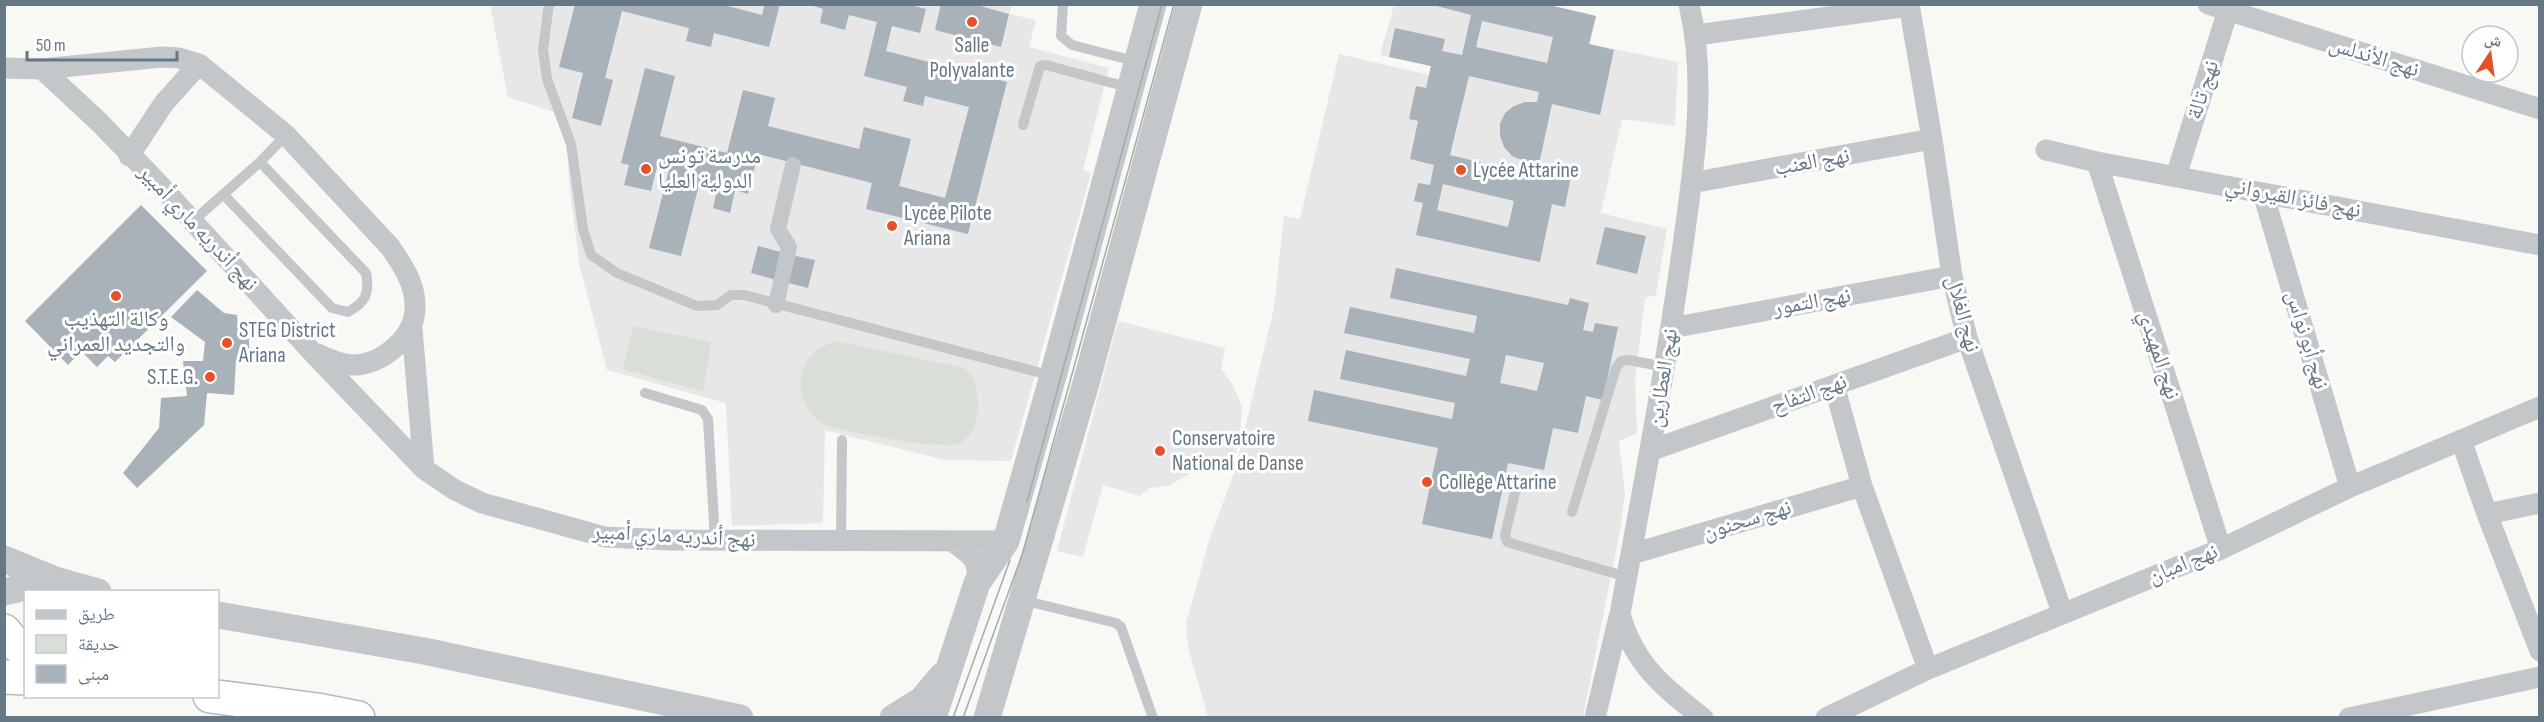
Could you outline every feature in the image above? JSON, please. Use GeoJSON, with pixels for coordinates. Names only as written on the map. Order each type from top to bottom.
{"type":"FeatureCollection","features":[{"type":"Feature","properties":{"kind":"highway"},"geometry":{"type":"LineString","coordinates":[[4,631],[24,650]]}},
{"type":"Feature","properties":{"kind":"highway"},"geometry":{"type":"LineString","coordinates":[[4,677],[24,678]]}},
{"type":"Feature","properties":{"kind":"highway"},"geometry":{"type":"LineString","coordinates":[[219,690],[358,717]]}},
{"type":"Feature","properties":{"kind":"highway"},"geometry":{"type":"LineString","coordinates":[[219,697],[317,710]]}},
{"type":"Feature","properties":{"kind":"street"},"geometry":{"type":"LineString","coordinates":[[977,584],[1006,541],[1132,88],[1153,4]]}},
{"type":"Feature","properties":{"kind":"street"},"geometry":{"type":"LineString","coordinates":[[987,717],[1086,383],[1189,4]]}},
{"type":"Feature","properties":{"kind":"street","name":"نهج العطارين"},"geometry":{"type":"LineString","coordinates":[[1689,4],[1696,35],[1697,109],[1691,183],[1652,450],[1620,614],[1626,637],[1639,659],[1665,689],[1702,717]]}},
{"type":"Feature","properties":{"kind":"street","name":"نهج الأندلس"},"geometry":{"type":"LineString","coordinates":[[2208,4],[2229,8],[2540,109]]}},
{"type":"Feature","properties":{"kind":"street"},"geometry":{"type":"LineString","coordinates":[[1696,35],[1909,5]]}},
{"type":"Feature","properties":{"kind":"street","name":"نهج الغلال"},"geometry":{"type":"LineString","coordinates":[[1909,5],[1952,276],[1967,338],[2062,612]]}},
{"type":"Feature","properties":{"kind":"street","name":"نهج تالة"},"geometry":{"type":"LineString","coordinates":[[2176,176],[2229,8]]}},
{"type":"Feature","properties":{"kind":"street"},"geometry":{"type":"LineString","coordinates":[[4,68],[42,69],[162,57],[179,58],[199,64],[286,135],[391,248],[404,267],[411,284],[415,307],[412,328],[424,469]]}},
{"type":"Feature","properties":{"kind":"street"},"geometry":{"type":"LineString","coordinates":[[129,156],[169,97],[199,64]]}},
{"type":"Feature","properties":{"kind":"street","name":"نهج أندريه ماري أمبير"},"geometry":{"type":"LineString","coordinates":[[42,69],[99,122],[424,469],[446,485],[482,503],[605,537],[715,540],[1006,541]]}},
{"type":"Feature","properties":{"kind":"street","name":"نهج العنب"},"geometry":{"type":"LineString","coordinates":[[1691,183],[1932,139]]}},
{"type":"Feature","properties":{"kind":"street","name":"نهج فائز القيرواني"},"geometry":{"type":"LineString","coordinates":[[2046,150],[2097,162],[2540,244]]}},
{"type":"Feature","properties":{"kind":"street","name":"نهج المهيدي"},"geometry":{"type":"LineString","coordinates":[[2097,162],[2221,549]]}},
{"type":"Feature","properties":{"kind":"street"},"geometry":{"type":"LineString","coordinates":[[776,305],[789,247],[778,229],[793,165]]}},
{"type":"Feature","properties":{"kind":"street","name":"نهج أبو نواس"},"geometry":{"type":"LineString","coordinates":[[2263,193],[2350,487]]}},
{"type":"Feature","properties":{"kind":"street","name":"نهج التمور"},"geometry":{"type":"LineString","coordinates":[[1671,328],[1952,276]]}},
{"type":"Feature","properties":{"kind":"street"},"geometry":{"type":"LineString","coordinates":[[313,353],[340,363],[357,365],[380,357],[396,348],[412,328]]}},
{"type":"Feature","properties":{"kind":"street","name":"نهج التفاح"},"geometry":{"type":"LineString","coordinates":[[1652,450],[1967,338]]}},
{"type":"Feature","properties":{"kind":"street"},"geometry":{"type":"LineString","coordinates":[[1834,385],[1862,486],[1928,669]]}},
{"type":"Feature","properties":{"kind":"street","name":"نهج امبان"},"geometry":{"type":"LineString","coordinates":[[1826,717],[1928,669],[2062,612],[2221,549],[2350,487],[2540,408]]}},
{"type":"Feature","properties":{"kind":"street"},"geometry":{"type":"LineString","coordinates":[[2461,440],[2540,651]]}},
{"type":"Feature","properties":{"kind":"street","name":"نهج سحنون"},"geometry":{"type":"LineString","coordinates":[[1632,554],[1862,486]]}},
{"type":"Feature","properties":{"kind":"street"},"geometry":{"type":"LineString","coordinates":[[2487,514],[2540,503]]}},
{"type":"Feature","properties":{"kind":"street"},"geometry":{"type":"LineString","coordinates":[[933,717],[977,584],[978,567],[970,555],[952,541]]}},
{"type":"Feature","properties":{"kind":"street"},"geometry":{"type":"LineString","coordinates":[[4,559],[55,580],[94,590]]}},
{"type":"Feature","properties":{"kind":"street"},"geometry":{"type":"LineString","coordinates":[[4,592],[55,580]]}},
{"type":"Feature","properties":{"kind":"street"},"geometry":{"type":"LineString","coordinates":[[1595,717],[1620,614]]}},
{"type":"Feature","properties":{"kind":"street"},"geometry":{"type":"LineString","coordinates":[[219,615],[424,651],[740,717]]}},
{"type":"Feature","properties":{"kind":"street"},"geometry":{"type":"LineString","coordinates":[[893,717],[922,700],[939,683],[954,654]]}},
{"type":"Feature","properties":{"kind":"street"},"geometry":{"type":"LineString","coordinates":[[2349,717],[2540,677]]}},
{"type":"Feature","properties":{"kind":"lane"},"geometry":{"type":"LineString","coordinates":[[549,4],[543,49],[547,79],[570,144],[583,229],[591,255],[617,273],[697,306],[717,305],[731,296],[744,295],[1053,376]]}},
{"type":"Feature","properties":{"kind":"lane"},"geometry":{"type":"LineString","coordinates":[[1063,4],[1061,36],[1072,45],[1139,62]]}},
{"type":"Feature","properties":{"kind":"lane"},"geometry":{"type":"LineString","coordinates":[[1023,125],[1040,66],[1046,65],[1132,88]]}},
{"type":"Feature","properties":{"kind":"lane"},"geometry":{"type":"LineString","coordinates":[[193,221],[260,162],[286,135]]}},
{"type":"Feature","properties":{"kind":"lane"},"geometry":{"type":"LineString","coordinates":[[224,194],[332,308],[348,312],[360,305],[368,288],[366,273],[260,162]]}},
{"type":"Feature","properties":{"kind":"lane"},"geometry":{"type":"LineString","coordinates":[[1572,512],[1616,368],[1621,361],[1629,360],[1665,367]]}},
{"type":"Feature","properties":{"kind":"lane"},"geometry":{"type":"LineString","coordinates":[[645,393],[702,410],[708,419],[715,540]]}},
{"type":"Feature","properties":{"kind":"lane"},"geometry":{"type":"LineString","coordinates":[[841,541],[842,440]]}},
{"type":"Feature","properties":{"kind":"lane"},"geometry":{"type":"LineString","coordinates":[[1518,480],[1505,535],[1507,542],[1627,577]]}},
{"type":"Feature","properties":{"kind":"lane"},"geometry":{"type":"LineString","coordinates":[[1022,599],[1116,623],[1121,627],[1153,717]]}},
{"type":"Feature","properties":{"kind":"shaded area","name":"Collège Attarine"},"geometry":{"type":"Polygon","coordinates":[[[1545,4],[1596,16],[1590,44],[1678,62],[1675,126],[1622,119],[1601,213],[1667,229],[1656,295],[1645,298],[1635,381],[1637,433],[1619,441],[1625,494],[1619,537],[1583,717],[1208,717],[1188,647],[1186,623],[1208,544],[1235,470],[1274,308],[1284,216],[1300,219],[1339,54],[1429,75],[1431,66],[1380,55],[1394,5],[1545,4]]]}},
{"type":"Feature","properties":{"kind":"shaded area","name":"Lycée Pilote Ariana"},"geometry":{"type":"Polygon","coordinates":[[[490,5],[1012,5],[1009,14],[1036,20],[1029,47],[1109,68],[1083,170],[1091,173],[1011,461],[945,460],[825,430],[823,523],[732,526],[726,403],[607,370],[580,267],[570,193],[567,146],[554,112],[508,97],[490,5]]]}},
{"type":"Feature","properties":{"kind":"shaded area","name":"Conservatoire National de Danse"},"geometry":{"type":"Polygon","coordinates":[[[1118,321],[1225,348],[1221,369],[1233,385],[1242,407],[1240,437],[1231,472],[1199,465],[1186,476],[1168,486],[1149,488],[1140,496],[1103,485],[1083,557],[1057,551],[1118,321]]]}},
{"type":"Feature","properties":{"kind":"green space"},"geometry":{"type":"Polygon","coordinates":[[[633,326],[711,342],[703,392],[623,369],[633,326]]]}},
{"type":"Feature","properties":{"kind":"green space"},"geometry":{"type":"Polygon","coordinates":[[[836,341],[964,368],[973,379],[978,395],[977,415],[971,433],[958,444],[933,445],[849,431],[818,420],[805,404],[800,385],[801,378],[809,358],[823,347],[836,341]]]}},
{"type":"Feature","properties":{"kind":"building"},"geometry":{"type":"Polygon","coordinates":[[[575,4],[720,4],[762,15],[765,4],[780,4],[769,47],[714,33],[711,47],[686,41],[689,28],[622,11],[605,78],[613,80],[601,126],[572,118],[583,73],[559,67],[575,4]]]}},
{"type":"Feature","properties":{"kind":"building"},"geometry":{"type":"Polygon","coordinates":[[[807,4],[907,4],[926,9],[920,33],[892,26],[886,51],[1007,82],[968,234],[866,209],[872,183],[758,154],[748,194],[735,190],[730,213],[713,208],[718,185],[700,181],[681,256],[649,248],[669,170],[657,167],[651,191],[624,185],[629,165],[621,163],[645,68],[675,76],[660,136],[727,153],[743,90],[775,98],[768,126],[859,149],[864,127],[911,139],[899,186],[945,198],[969,107],[925,96],[923,106],[903,101],[907,87],[864,76],[877,22],[849,15],[845,30],[820,23],[823,9],[807,4]]]}},
{"type":"Feature","properties":{"kind":"building","name":"Salle Polyvalante"},"geometry":{"type":"Polygon","coordinates":[[[941,4],[973,4],[1009,14],[1001,47],[935,30],[941,4]]]}},
{"type":"Feature","properties":{"kind":"building"},"geometry":{"type":"Polygon","coordinates":[[[1429,4],[1545,4],[1596,16],[1589,44],[1614,50],[1600,115],[1552,104],[1539,164],[1572,171],[1565,207],[1552,204],[1540,262],[1416,235],[1423,203],[1414,201],[1418,183],[1430,185],[1434,165],[1410,159],[1418,121],[1409,119],[1416,86],[1426,88],[1431,66],[1389,57],[1395,28],[1445,39],[1442,51],[1462,55],[1471,15],[1429,4]],[[1482,21],[1476,47],[1547,63],[1553,37],[1482,21]],[[1469,76],[1450,155],[1520,172],[1523,161],[1512,156],[1504,147],[1500,136],[1500,124],[1505,113],[1514,106],[1525,102],[1537,102],[1539,92],[1469,76]],[[1443,184],[1437,210],[1508,227],[1514,201],[1443,184]]]}},
{"type":"Feature","properties":{"kind":"building","name":"وكالة التهذيب والتجديد العمراني"},"geometry":{"type":"Polygon","coordinates":[[[141,205],[207,271],[115,362],[108,356],[97,367],[81,351],[68,365],[25,321],[141,205]]]}},
{"type":"Feature","properties":{"kind":"building"},"geometry":{"type":"Polygon","coordinates":[[[1605,227],[1646,236],[1637,274],[1596,264],[1605,227]]]}},
{"type":"Feature","properties":{"kind":"building"},"geometry":{"type":"Polygon","coordinates":[[[758,246],[784,253],[777,280],[751,273],[758,246]]]}},
{"type":"Feature","properties":{"kind":"building"},"geometry":{"type":"Polygon","coordinates":[[[791,255],[815,260],[808,288],[785,282],[791,255]]]}},
{"type":"Feature","properties":{"kind":"building"},"geometry":{"type":"Polygon","coordinates":[[[1396,268],[1568,305],[1570,298],[1589,303],[1583,330],[1593,332],[1595,323],[1618,327],[1603,400],[1586,396],[1578,433],[1553,428],[1544,470],[1508,463],[1492,539],[1422,524],[1438,448],[1308,421],[1314,390],[1452,419],[1455,403],[1340,379],[1346,350],[1466,376],[1470,359],[1344,333],[1350,307],[1474,333],[1477,316],[1390,298],[1396,268]],[[1506,355],[1500,383],[1537,391],[1544,363],[1506,355]]]}},
{"type":"Feature","properties":{"kind":"building","name":"S.T.E.G."},"geometry":{"type":"Polygon","coordinates":[[[197,290],[224,313],[237,315],[238,327],[248,326],[250,359],[236,360],[234,395],[207,393],[204,425],[137,488],[123,473],[159,428],[161,398],[187,396],[183,361],[203,361],[205,342],[171,317],[197,290]]]}},
{"type":"Feature","properties":{"kind":"tram line"},"geometry":{"type":"LineString","coordinates":[[1027,502],[1162,4]]}},
{"type":"Feature","properties":{"kind":"tram line"},"geometry":{"type":"LineString","coordinates":[[963,718],[1023,552],[1174,4]]}},
{"type":"Feature","properties":{"kind":"tram line"},"geometry":{"type":"LineString","coordinates":[[953,718],[1010,560]]}},
{"type":"Feature","properties":{"kind":"place","name":"Salle Polyvalante"},"geometry":{"type":"Point","coordinates":[972,22]}},
{"type":"Feature","properties":{"kind":"place","name":"مدرسة تونس الدولية العليا"},"geometry":{"type":"Point","coordinates":[646,169]}},
{"type":"Feature","properties":{"kind":"place","name":"Lycée Attarine"},"geometry":{"type":"Point","coordinates":[1461,170]}},
{"type":"Feature","properties":{"kind":"place","name":"Lycée Pilote Ariana"},"geometry":{"type":"Point","coordinates":[892,226]}},
{"type":"Feature","properties":{"kind":"place","name":"وكالة التهذيب والتجديد العمراني"},"geometry":{"type":"Point","coordinates":[116,296]}},
{"type":"Feature","properties":{"kind":"place","name":"STEG District Ariana"},"geometry":{"type":"Point","coordinates":[227,343]}},
{"type":"Feature","properties":{"kind":"place","name":"S.T.E.G."},"geometry":{"type":"Point","coordinates":[210,377]}},
{"type":"Feature","properties":{"kind":"place","name":"Conservatoire National de Danse"},"geometry":{"type":"Point","coordinates":[1160,451]}},
{"type":"Feature","properties":{"kind":"place","name":"Collège Attarine"},"geometry":{"type":"Point","coordinates":[1427,482]}}]}
